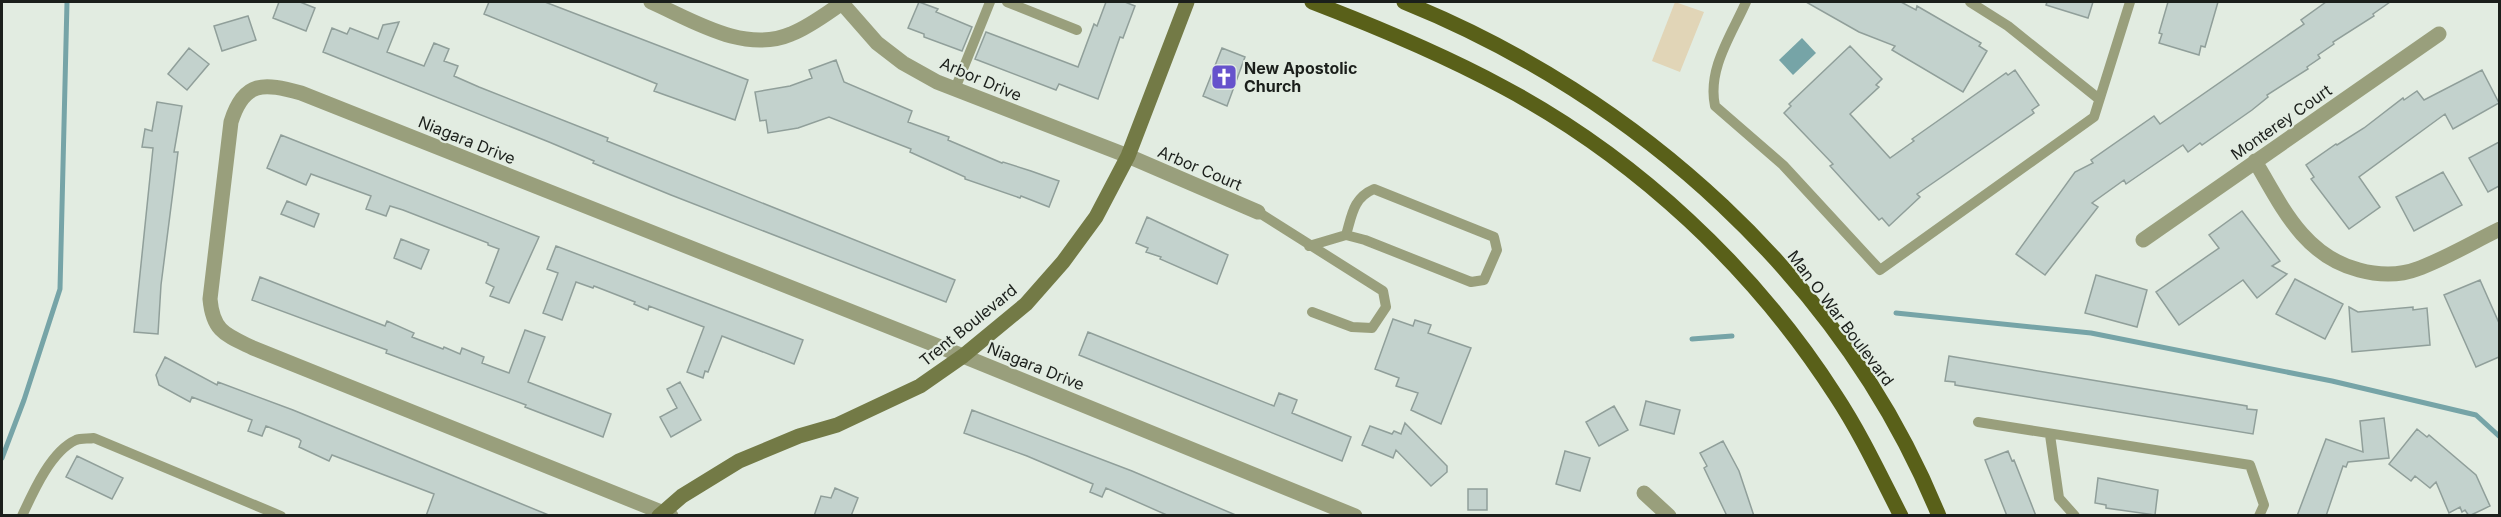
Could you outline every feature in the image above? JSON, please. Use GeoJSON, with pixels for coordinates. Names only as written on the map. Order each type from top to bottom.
{"type":"FeatureCollection","features":[{"type":"Feature","properties":{"kind":"main road"},"geometry":{"type":"LineString","coordinates":[[1312,2],[1444,57],[1504,87],[1588,139],[1665,200],[1738,269],[1799,342],[1836,395],[1863,441],[1900,516]]}},
{"type":"Feature","properties":{"kind":"main road","name":"Man O War Boulevard"},"geometry":{"type":"LineString","coordinates":[[1404,2],[1480,35],[1544,70],[1583,95],[1676,164],[1733,214],[1804,293],[1860,368],[1906,444],[1939,516]]}},
{"type":"Feature","properties":{"kind":"street"},"geometry":{"type":"LineString","coordinates":[[651,2],[712,29],[747,40],[761,41],[776,39],[795,32],[842,2]]}},
{"type":"Feature","properties":{"kind":"street","name":"Arbor Drive"},"geometry":{"type":"LineString","coordinates":[[842,2],[877,43],[903,63],[955,89],[1128,156]]}},
{"type":"Feature","properties":{"kind":"street","name":"Trent Boulevard"},"geometry":{"type":"LineString","coordinates":[[665,514],[682,496],[739,461],[799,436],[837,425],[920,386],[963,356],[1026,304],[1063,262],[1096,217],[1128,156],[1187,2]]}},
{"type":"Feature","properties":{"kind":"street","name":"Monterey Court"},"geometry":{"type":"LineString","coordinates":[[2143,240],[2439,34]]}},
{"type":"Feature","properties":{"kind":"street","name":"Niagara Drive"},"geometry":{"type":"LineString","coordinates":[[665,514],[254,348],[229,337],[217,327],[211,313],[210,299],[229,133],[236,104],[244,94],[257,87],[274,86],[301,93],[963,356],[1354,516]]}},
{"type":"Feature","properties":{"kind":"street","name":"Arbor Court"},"geometry":{"type":"LineString","coordinates":[[1128,156],[1258,212]]}},
{"type":"Feature","properties":{"kind":"street"},"geometry":{"type":"LineString","coordinates":[[2255,162],[2289,218],[2306,239],[2322,254],[2350,268],[2369,273],[2391,274],[2417,269],[2499,229]]}},
{"type":"Feature","properties":{"kind":"street"},"geometry":{"type":"LineString","coordinates":[[1644,493],[1669,516]]}},
{"type":"Feature","properties":{"kind":"lane"},"geometry":{"type":"LineString","coordinates":[[955,89],[990,2]]}},
{"type":"Feature","properties":{"kind":"lane"},"geometry":{"type":"LineString","coordinates":[[1007,2],[1077,30]]}},
{"type":"Feature","properties":{"kind":"lane"},"geometry":{"type":"LineString","coordinates":[[1746,2],[1714,73],[1712,93],[1715,106],[1783,165],[1880,270],[2094,117],[2130,2]]}},
{"type":"Feature","properties":{"kind":"lane"},"geometry":{"type":"LineString","coordinates":[[1970,2],[2008,26],[2099,99]]}},
{"type":"Feature","properties":{"kind":"lane"},"geometry":{"type":"LineString","coordinates":[[1309,246],[1346,235],[1365,240],[1471,282],[1484,280],[1497,250],[1494,237],[1374,189],[1365,193],[1356,202],[1346,235]]}},
{"type":"Feature","properties":{"kind":"lane"},"geometry":{"type":"LineString","coordinates":[[1258,212],[1383,291],[1386,307],[1372,328],[1352,327],[1312,312]]}},
{"type":"Feature","properties":{"kind":"lane"},"geometry":{"type":"LineString","coordinates":[[1978,422],[2250,465],[2264,505],[2259,516]]}},
{"type":"Feature","properties":{"kind":"lane"},"geometry":{"type":"LineString","coordinates":[[2050,435],[2059,498],[2075,516]]}},
{"type":"Feature","properties":{"kind":"lane"},"geometry":{"type":"LineString","coordinates":[[21,516],[36,487],[61,449],[78,439],[94,438],[280,515]]}},
{"type":"Feature","properties":{"kind":"shaded area"},"geometry":{"type":"Polygon","coordinates":[[[1675,2],[1704,12],[1680,72],[1652,61],[1675,2]]]}},
{"type":"Feature","properties":{"kind":"water"},"geometry":{"type":"Polygon","coordinates":[[[1802,38],[1816,53],[1793,75],[1779,60],[1802,38]]]}},
{"type":"Feature","properties":{"kind":"building"},"geometry":{"type":"Polygon","coordinates":[[[279,2],[300,2],[315,8],[306,31],[273,18],[279,2]]]}},
{"type":"Feature","properties":{"kind":"building"},"geometry":{"type":"Polygon","coordinates":[[[489,2],[545,2],[748,80],[735,120],[654,91],[657,84],[484,14],[489,2]]]}},
{"type":"Feature","properties":{"kind":"building"},"geometry":{"type":"Polygon","coordinates":[[[919,2],[972,27],[962,51],[924,37],[924,34],[908,28],[919,2]]]}},
{"type":"Feature","properties":{"kind":"building"},"geometry":{"type":"Polygon","coordinates":[[[1106,2],[1125,2],[1135,6],[1123,38],[1120,37],[1098,99],[1059,84],[1056,90],[975,59],[986,32],[1078,67],[1094,24],[1097,26],[1106,2]]]}},
{"type":"Feature","properties":{"kind":"building"},"geometry":{"type":"Polygon","coordinates":[[[1806,2],[1901,2],[1916,10],[1917,6],[1981,43],[1979,46],[1987,51],[1963,92],[1892,50],[1895,46],[1859,32],[1806,2]]]}},
{"type":"Feature","properties":{"kind":"building"},"geometry":{"type":"Polygon","coordinates":[[[2047,2],[2093,2],[2088,18],[2046,5],[2047,2]]]}},
{"type":"Feature","properties":{"kind":"building"},"geometry":{"type":"Polygon","coordinates":[[[2168,2],[2218,2],[2205,47],[2201,46],[2199,55],[2159,43],[2162,34],[2159,33],[2168,2]]]}},
{"type":"Feature","properties":{"kind":"building"},"geometry":{"type":"Polygon","coordinates":[[[2326,2],[2390,2],[2373,14],[2374,16],[2333,42],[2334,44],[2318,55],[2320,58],[2307,67],[2308,69],[2267,95],[2268,97],[2252,110],[2202,145],[2200,143],[2188,152],[2183,145],[2126,184],[2124,180],[2092,203],[2098,207],[2045,275],[2016,254],[2075,172],[2093,163],[2091,160],[2154,116],[2160,124],[2304,24],[2301,20],[2326,2]]]}},
{"type":"Feature","properties":{"kind":"building"},"geometry":{"type":"Polygon","coordinates":[[[248,16],[256,40],[222,51],[214,26],[248,16]]]}},
{"type":"Feature","properties":{"kind":"building"},"geometry":{"type":"Polygon","coordinates":[[[399,22],[387,52],[424,66],[434,43],[449,49],[444,61],[458,66],[454,76],[608,138],[607,141],[955,280],[946,302],[671,195],[549,142],[323,52],[332,28],[347,34],[350,28],[378,39],[383,25],[399,22]]]}},
{"type":"Feature","properties":{"kind":"building"},"geometry":{"type":"Polygon","coordinates":[[[1850,46],[1882,79],[1876,85],[1879,87],[1850,114],[1890,158],[1914,141],[1912,139],[2006,73],[2008,75],[2015,70],[2039,105],[2032,110],[2034,113],[1917,194],[1920,197],[1889,226],[1882,218],[1879,220],[1830,166],[1833,164],[1784,113],[1791,106],[1789,104],[1850,46]]]}},
{"type":"Feature","properties":{"kind":"building"},"geometry":{"type":"Polygon","coordinates":[[[189,48],[209,64],[187,90],[168,74],[189,48]]]}},
{"type":"Feature","properties":{"kind":"building","name":"New Apostolic Church"},"geometry":{"type":"Polygon","coordinates":[[[1222,48],[1245,57],[1227,106],[1203,96],[1222,48]]]}},
{"type":"Feature","properties":{"kind":"building"},"geometry":{"type":"Polygon","coordinates":[[[836,60],[844,82],[912,111],[908,122],[949,137],[948,140],[1002,163],[1059,181],[1049,207],[965,179],[910,152],[911,149],[829,117],[798,128],[768,133],[766,120],[760,121],[755,92],[790,86],[812,78],[809,70],[836,60]]]}},
{"type":"Feature","properties":{"kind":"building"},"geometry":{"type":"Polygon","coordinates":[[[2482,70],[2499,103],[2453,129],[2445,114],[2359,177],[2380,207],[2349,229],[2311,179],[2314,177],[2306,165],[2364,128],[2403,98],[2404,100],[2417,91],[2424,100],[2482,70]]]}},
{"type":"Feature","properties":{"kind":"building"},"geometry":{"type":"Polygon","coordinates":[[[157,102],[182,106],[174,152],[178,152],[161,285],[158,334],[134,332],[153,148],[142,147],[145,129],[152,131],[157,102]]]}},
{"type":"Feature","properties":{"kind":"building"},"geometry":{"type":"Polygon","coordinates":[[[281,135],[539,237],[509,303],[490,296],[494,287],[486,283],[499,249],[390,206],[386,216],[366,209],[371,196],[311,174],[306,185],[267,168],[281,135]]]}},
{"type":"Feature","properties":{"kind":"building"},"geometry":{"type":"Polygon","coordinates":[[[2499,142],[2499,186],[2488,192],[2469,158],[2499,142]]]}},
{"type":"Feature","properties":{"kind":"building"},"geometry":{"type":"Polygon","coordinates":[[[2443,172],[2462,205],[2414,231],[2396,197],[2443,172]]]}},
{"type":"Feature","properties":{"kind":"building"},"geometry":{"type":"Polygon","coordinates":[[[287,201],[319,214],[314,227],[281,214],[287,201]]]}},
{"type":"Feature","properties":{"kind":"building"},"geometry":{"type":"Polygon","coordinates":[[[2242,211],[2280,261],[2272,266],[2287,274],[2257,298],[2243,280],[2179,325],[2156,292],[2219,248],[2209,235],[2242,211]]]}},
{"type":"Feature","properties":{"kind":"building"},"geometry":{"type":"Polygon","coordinates":[[[1147,217],[1228,255],[1217,284],[1146,252],[1148,248],[1136,243],[1147,217]]]}},
{"type":"Feature","properties":{"kind":"building"},"geometry":{"type":"Polygon","coordinates":[[[401,239],[429,250],[421,269],[394,258],[401,239]]]}},
{"type":"Feature","properties":{"kind":"building"},"geometry":{"type":"Polygon","coordinates":[[[556,246],[803,340],[794,364],[722,336],[708,372],[705,371],[703,378],[687,372],[704,327],[649,306],[648,310],[634,304],[635,302],[594,286],[593,288],[576,282],[562,320],[543,313],[558,273],[547,269],[556,246]]]}},
{"type":"Feature","properties":{"kind":"building"},"geometry":{"type":"Polygon","coordinates":[[[2096,275],[2147,290],[2137,327],[2085,313],[2096,275]]]}},
{"type":"Feature","properties":{"kind":"building"},"geometry":{"type":"Polygon","coordinates":[[[260,277],[385,326],[387,321],[414,333],[412,337],[443,349],[444,347],[460,354],[462,348],[484,357],[482,363],[509,373],[525,330],[545,337],[528,382],[611,414],[603,437],[525,407],[526,405],[386,353],[387,350],[252,300],[260,277]]]}},
{"type":"Feature","properties":{"kind":"building"},"geometry":{"type":"Polygon","coordinates":[[[2295,279],[2343,304],[2325,339],[2276,314],[2295,279]]]}},
{"type":"Feature","properties":{"kind":"building"},"geometry":{"type":"Polygon","coordinates":[[[2480,280],[2499,323],[2499,357],[2476,367],[2444,295],[2480,280]]]}},
{"type":"Feature","properties":{"kind":"building"},"geometry":{"type":"Polygon","coordinates":[[[2349,307],[2358,312],[2413,307],[2413,310],[2427,308],[2430,345],[2352,352],[2349,307]]]}},
{"type":"Feature","properties":{"kind":"building"},"geometry":{"type":"Polygon","coordinates":[[[1393,319],[1413,326],[1415,320],[1431,325],[1428,333],[1471,348],[1441,424],[1411,410],[1418,393],[1396,386],[1399,378],[1375,369],[1393,319]]]}},
{"type":"Feature","properties":{"kind":"building"},"geometry":{"type":"Polygon","coordinates":[[[1088,332],[1274,406],[1279,393],[1297,400],[1292,413],[1351,437],[1342,461],[1079,355],[1088,332]]]}},
{"type":"Feature","properties":{"kind":"building"},"geometry":{"type":"Polygon","coordinates":[[[1949,356],[2247,406],[2247,409],[2257,410],[2253,434],[1955,385],[1955,382],[1945,381],[1949,356]]]}},
{"type":"Feature","properties":{"kind":"building"},"geometry":{"type":"Polygon","coordinates":[[[165,357],[217,385],[218,382],[293,410],[551,516],[426,516],[434,494],[332,455],[329,461],[299,447],[301,441],[299,439],[266,426],[262,436],[248,431],[252,420],[192,397],[190,402],[159,385],[156,375],[165,357]]]}},
{"type":"Feature","properties":{"kind":"building"},"geometry":{"type":"Polygon","coordinates":[[[680,382],[701,420],[671,437],[660,417],[677,408],[667,389],[680,382]]]}},
{"type":"Feature","properties":{"kind":"building"},"geometry":{"type":"Polygon","coordinates":[[[1646,401],[1680,410],[1674,434],[1640,425],[1646,401]]]}},
{"type":"Feature","properties":{"kind":"building"},"geometry":{"type":"Polygon","coordinates":[[[1614,406],[1628,430],[1599,446],[1586,422],[1614,406]]]}},
{"type":"Feature","properties":{"kind":"building"},"geometry":{"type":"Polygon","coordinates":[[[972,410],[1132,471],[1238,516],[1169,516],[1106,488],[1102,497],[1090,492],[1093,484],[964,433],[972,410]]]}},
{"type":"Feature","properties":{"kind":"building"},"geometry":{"type":"Polygon","coordinates":[[[2384,418],[2389,458],[2348,462],[2346,467],[2343,466],[2326,516],[2297,516],[2326,439],[2363,452],[2360,421],[2384,418]]]}},
{"type":"Feature","properties":{"kind":"building"},"geometry":{"type":"Polygon","coordinates":[[[1405,423],[1447,466],[1447,472],[1431,486],[1396,450],[1393,458],[1362,445],[1370,426],[1392,434],[1394,431],[1401,434],[1405,423]]]}},
{"type":"Feature","properties":{"kind":"building"},"geometry":{"type":"Polygon","coordinates":[[[2417,429],[2427,437],[2429,435],[2476,475],[2490,506],[2469,516],[2465,510],[2462,512],[2460,507],[2449,513],[2436,482],[2430,488],[2415,476],[2411,481],[2389,464],[2417,429]]]}},
{"type":"Feature","properties":{"kind":"building"},"geometry":{"type":"Polygon","coordinates":[[[1723,441],[1739,471],[1754,516],[1727,516],[1704,468],[1707,466],[1700,453],[1723,441]]]}},
{"type":"Feature","properties":{"kind":"building"},"geometry":{"type":"Polygon","coordinates":[[[1565,451],[1590,458],[1580,491],[1556,484],[1565,451]]]}},
{"type":"Feature","properties":{"kind":"building"},"geometry":{"type":"Polygon","coordinates":[[[2008,451],[2012,461],[2014,460],[2036,516],[2007,516],[1985,460],[2008,451]]]}},
{"type":"Feature","properties":{"kind":"building"},"geometry":{"type":"Polygon","coordinates":[[[77,456],[123,478],[112,499],[66,477],[77,456]]]}},
{"type":"Feature","properties":{"kind":"building"},"geometry":{"type":"Polygon","coordinates":[[[2098,478],[2158,490],[2155,515],[2106,508],[2106,505],[2095,503],[2098,478]]]}},
{"type":"Feature","properties":{"kind":"building"},"geometry":{"type":"Polygon","coordinates":[[[835,488],[858,498],[851,516],[814,516],[821,496],[831,498],[835,488]]]}},
{"type":"Feature","properties":{"kind":"building"},"geometry":{"type":"Polygon","coordinates":[[[1468,489],[1487,489],[1487,510],[1468,510],[1468,489]]]}},
{"type":"Feature","properties":{"kind":"waterway"},"geometry":{"type":"LineString","coordinates":[[2,458],[24,400],[60,289],[67,2]]}},
{"type":"Feature","properties":{"kind":"waterway"},"geometry":{"type":"LineString","coordinates":[[1896,313],[2091,333],[2332,381],[2476,415],[2500,437]]}},
{"type":"Feature","properties":{"kind":"waterway"},"geometry":{"type":"LineString","coordinates":[[1692,339],[1732,336]]}},
{"type":"Feature","properties":{"kind":"place","name":"New Apostolic Church"},"geometry":{"type":"Point","coordinates":[1224,77]}}]}
